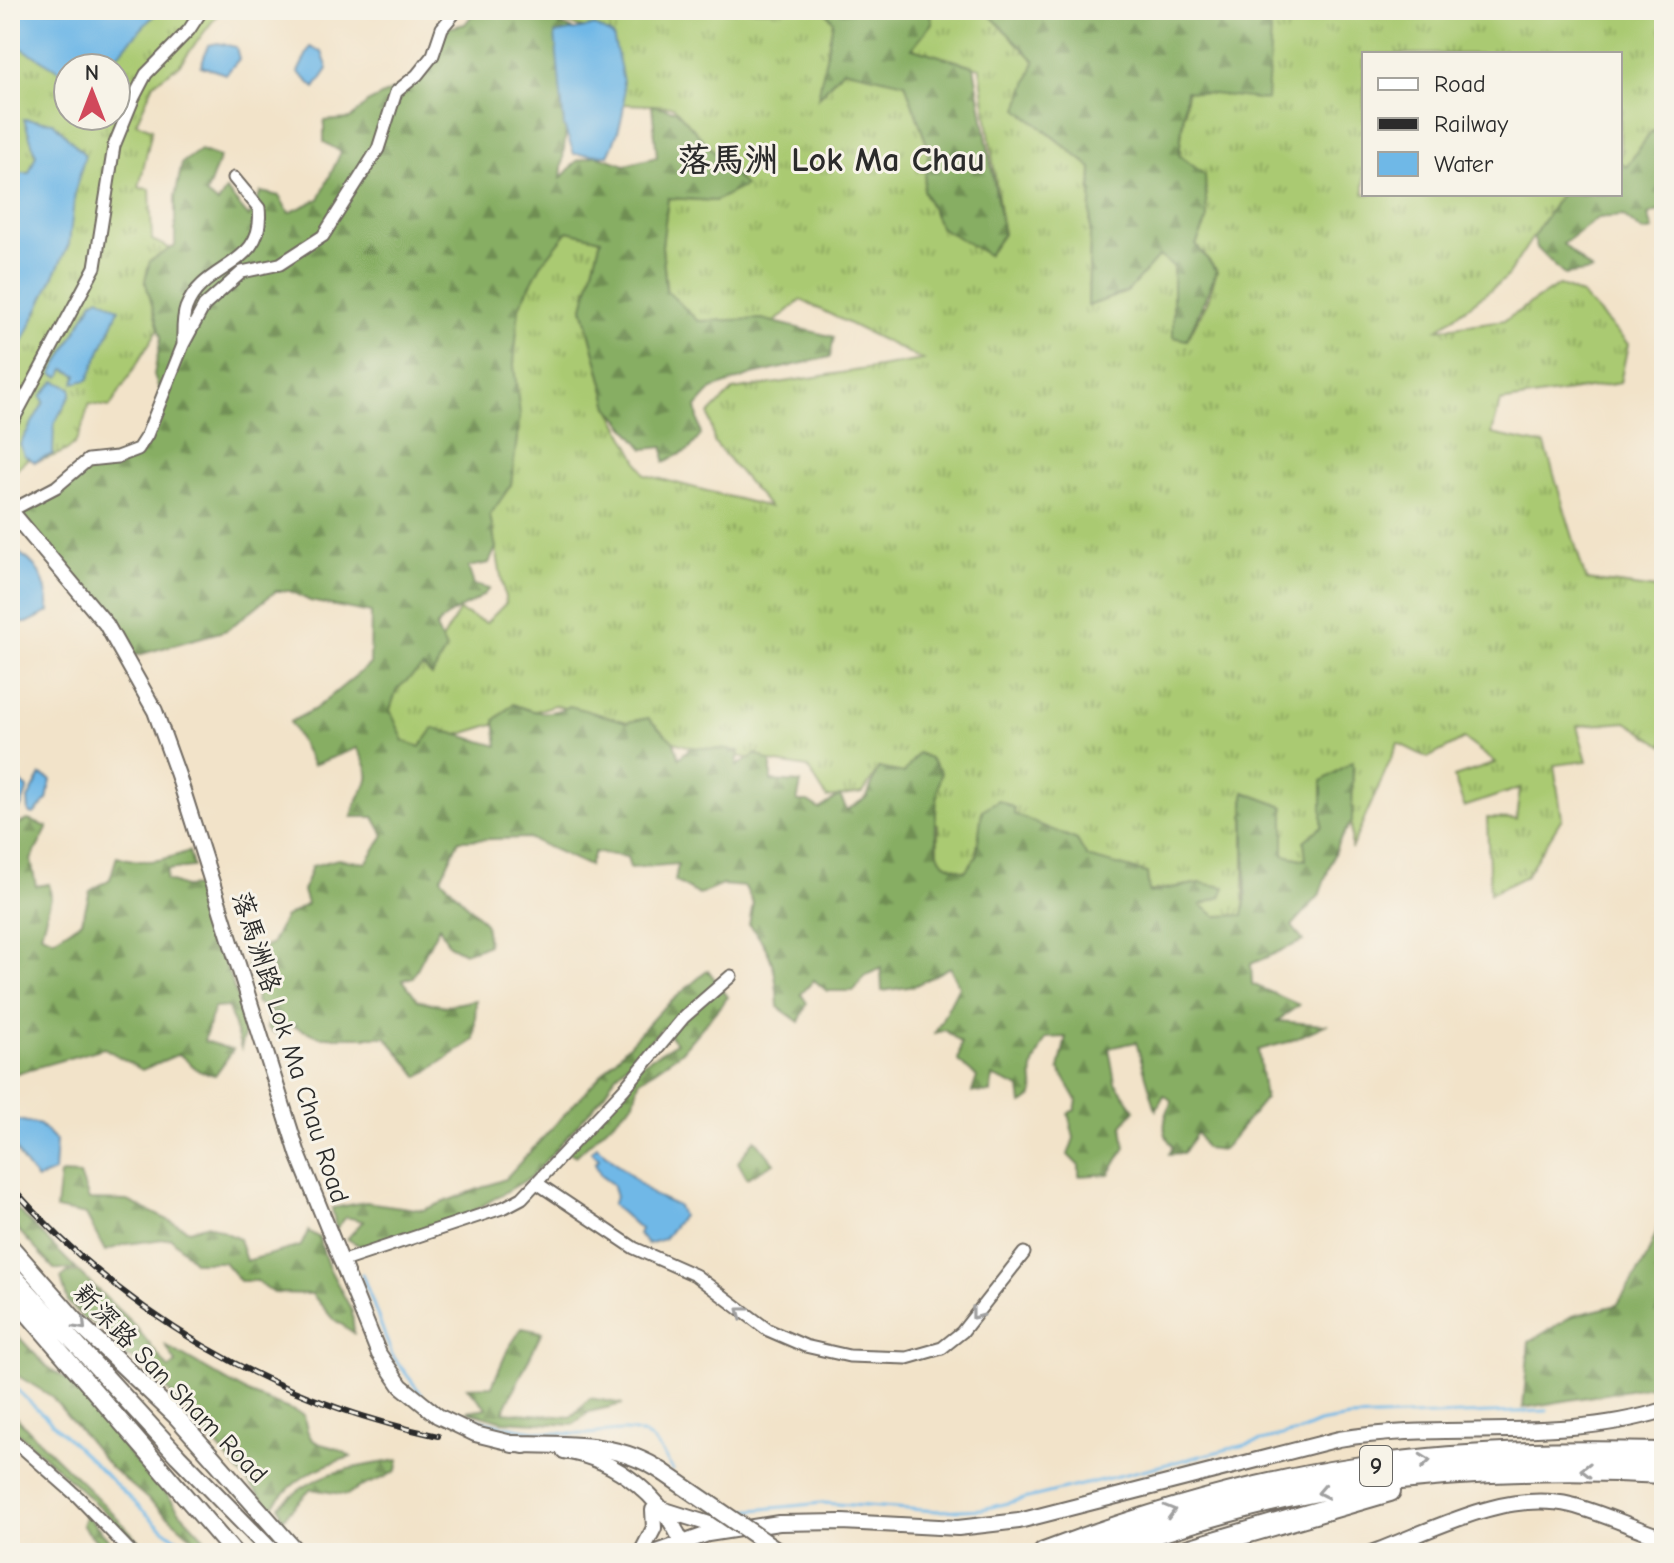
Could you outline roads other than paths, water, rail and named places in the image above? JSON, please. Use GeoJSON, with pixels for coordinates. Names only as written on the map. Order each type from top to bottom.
{"type":"FeatureCollection","features":[{"type":"Feature","properties":{"kind":"highway","name":"9"},"geometry":{"type":"LineString","coordinates":[[1096,1543],[1226,1496],[1358,1467],[1506,1453],[1664,1453]]}},
{"type":"Feature","properties":{"kind":"highway","name":"9"},"geometry":{"type":"LineString","coordinates":[[1044,1553],[1360,1484],[1574,1469],[1664,1473]]}},
{"type":"Feature","properties":{"kind":"highway"},"geometry":{"type":"LineString","coordinates":[[1177,1553],[1428,1479]]}},
{"type":"Feature","properties":{"kind":"highway"},"geometry":{"type":"LineString","coordinates":[[1031,1553],[1096,1543]]}},
{"type":"Feature","properties":{"kind":"main road","name":"新深路 San Sham Road"},"geometry":{"type":"LineString","coordinates":[[10,1246],[75,1320],[176,1416],[297,1553]]}},
{"type":"Feature","properties":{"kind":"main road","name":"新深路 San Sham Road"},"geometry":{"type":"LineString","coordinates":[[10,1272],[233,1515],[273,1553]]}},
{"type":"Feature","properties":{"kind":"main road"},"geometry":{"type":"LineString","coordinates":[[10,1293],[234,1553]]}},
{"type":"Feature","properties":{"kind":"main road"},"geometry":{"type":"LineString","coordinates":[[111,1409],[167,1455],[260,1553]]}},
{"type":"Feature","properties":{"kind":"main road"},"geometry":{"type":"LineString","coordinates":[[512,1444],[567,1445],[622,1452],[663,1472],[781,1553]]}},
{"type":"Feature","properties":{"kind":"main road"},"geometry":{"type":"LineString","coordinates":[[233,1515],[260,1553]]}},
{"type":"Feature","properties":{"kind":"street"},"geometry":{"type":"LineString","coordinates":[[10,426],[95,267],[114,146],[134,97],[146,74],[189,30],[202,10]]}},
{"type":"Feature","properties":{"kind":"street"},"geometry":{"type":"LineString","coordinates":[[11,509],[56,487],[88,460],[117,457],[138,449],[147,435],[183,345],[204,306],[222,286],[242,272],[280,264],[323,236],[378,149],[396,92],[417,75],[433,55],[442,28],[457,10]]}},
{"type":"Feature","properties":{"kind":"street"},"geometry":{"type":"LineString","coordinates":[[183,345],[185,309],[191,299],[216,274],[249,252],[257,237],[259,208],[234,178]]}},
{"type":"Feature","properties":{"kind":"street","name":"落馬洲路 Lok Ma Chau Road"},"geometry":{"type":"LineString","coordinates":[[11,509],[106,624],[155,711],[174,762],[298,1154],[379,1354],[401,1386],[449,1422],[512,1444],[588,1456],[610,1465],[628,1478],[657,1510],[679,1550]]}},
{"type":"Feature","properties":{"kind":"street"},"geometry":{"type":"LineString","coordinates":[[340,1262],[505,1207],[537,1183],[624,1089],[684,1017],[731,976]]}},
{"type":"Feature","properties":{"kind":"street"},"geometry":{"type":"LineString","coordinates":[[537,1183],[634,1248],[695,1275],[768,1330],[836,1354],[907,1358],[942,1348],[962,1332],[1024,1253]]}},
{"type":"Feature","properties":{"kind":"street"},"geometry":{"type":"LineString","coordinates":[[679,1550],[735,1528],[760,1525],[831,1522],[958,1528],[1019,1521],[1353,1436],[1593,1424],[1664,1410]]}},
{"type":"Feature","properties":{"kind":"street"},"geometry":{"type":"LineString","coordinates":[[10,1437],[78,1497],[132,1553]]}},
{"type":"Feature","properties":{"kind":"street"},"geometry":{"type":"LineString","coordinates":[[1371,1553],[1474,1514],[1528,1503],[1572,1505],[1664,1538]]}},
{"type":"Feature","properties":{"kind":"street"},"geometry":{"type":"LineString","coordinates":[[641,1553],[654,1528],[657,1510],[689,1520],[735,1528]]}},
{"type":"Feature","properties":{"kind":"street"},"geometry":{"type":"LineString","coordinates":[[654,1553],[679,1550],[760,1525]]}},
{"type":"Feature","properties":{"kind":"water"},"geometry":{"type":"Polygon","coordinates":[[[10,10],[159,10],[120,52],[52,52],[52,66],[10,41],[10,10]]]}},
{"type":"Feature","properties":{"kind":"water"},"geometry":{"type":"Polygon","coordinates":[[[595,26],[613,36],[623,83],[621,123],[608,155],[574,154],[564,126],[555,34],[595,26]]]}},
{"type":"Feature","properties":{"kind":"water"},"geometry":{"type":"Polygon","coordinates":[[[218,43],[236,47],[239,59],[226,74],[201,66],[208,45],[218,43]]]}},
{"type":"Feature","properties":{"kind":"water"},"geometry":{"type":"Polygon","coordinates":[[[310,47],[322,52],[328,69],[315,88],[298,72],[310,47]]]}},
{"type":"Feature","properties":{"kind":"water"},"geometry":{"type":"Polygon","coordinates":[[[24,119],[52,122],[52,132],[63,132],[85,155],[75,192],[69,244],[10,369],[10,189],[16,173],[29,173],[36,155],[24,119]]]}},
{"type":"Feature","properties":{"kind":"water"},"geometry":{"type":"Polygon","coordinates":[[[100,297],[119,309],[88,380],[74,383],[77,375],[65,369],[60,377],[52,374],[93,301],[100,297]]]}},
{"type":"Feature","properties":{"kind":"water"},"geometry":{"type":"Polygon","coordinates":[[[55,381],[71,388],[71,394],[54,424],[53,454],[35,462],[24,455],[20,444],[44,402],[41,396],[55,381]]]}},
{"type":"Feature","properties":{"kind":"water"},"geometry":{"type":"Polygon","coordinates":[[[10,548],[35,566],[46,590],[49,612],[27,623],[10,622],[10,548]]]}},
{"type":"Feature","properties":{"kind":"water"},"geometry":{"type":"Polygon","coordinates":[[[41,775],[51,780],[47,800],[34,814],[29,813],[28,799],[41,775]]]}},
{"type":"Feature","properties":{"kind":"water"},"geometry":{"type":"Polygon","coordinates":[[[17,779],[28,788],[21,807],[14,813],[10,800],[17,779]]]}},
{"type":"Feature","properties":{"kind":"water"},"geometry":{"type":"Polygon","coordinates":[[[10,1118],[40,1125],[56,1141],[54,1172],[37,1179],[31,1172],[14,1144],[10,1118]]]}},
{"type":"Feature","properties":{"kind":"water"},"geometry":{"type":"Polygon","coordinates":[[[597,1146],[653,1195],[678,1206],[682,1216],[664,1239],[648,1244],[638,1234],[640,1229],[612,1204],[616,1197],[612,1184],[601,1176],[595,1163],[599,1159],[591,1151],[597,1146]]]}},
{"type":"Feature","properties":{"kind":"waterway"},"geometry":{"type":"LineString","coordinates":[[362,1274],[392,1355],[422,1395]]}},
{"type":"Feature","properties":{"kind":"waterway"},"geometry":{"type":"LineString","coordinates":[[10,1383],[157,1524],[196,1553]]}},
{"type":"Feature","properties":{"kind":"waterway"},"geometry":{"type":"LineString","coordinates":[[428,1400],[480,1420],[535,1431],[638,1433],[654,1442],[673,1470]]}},
{"type":"Feature","properties":{"kind":"waterway"},"geometry":{"type":"LineString","coordinates":[[733,1512],[822,1503],[938,1511],[983,1509],[1298,1432],[1319,1423],[1349,1418],[1547,1411]]}},
{"type":"Feature","properties":{"kind":"railway"},"geometry":{"type":"LineString","coordinates":[[10,1185],[54,1232],[101,1274],[203,1346],[258,1375],[316,1400],[438,1436]]}},
{"type":"Feature","properties":{"kind":"district","name":"落馬洲 Lok Ma Chau"},"geometry":{"type":"Point","coordinates":[831,159]}}]}
